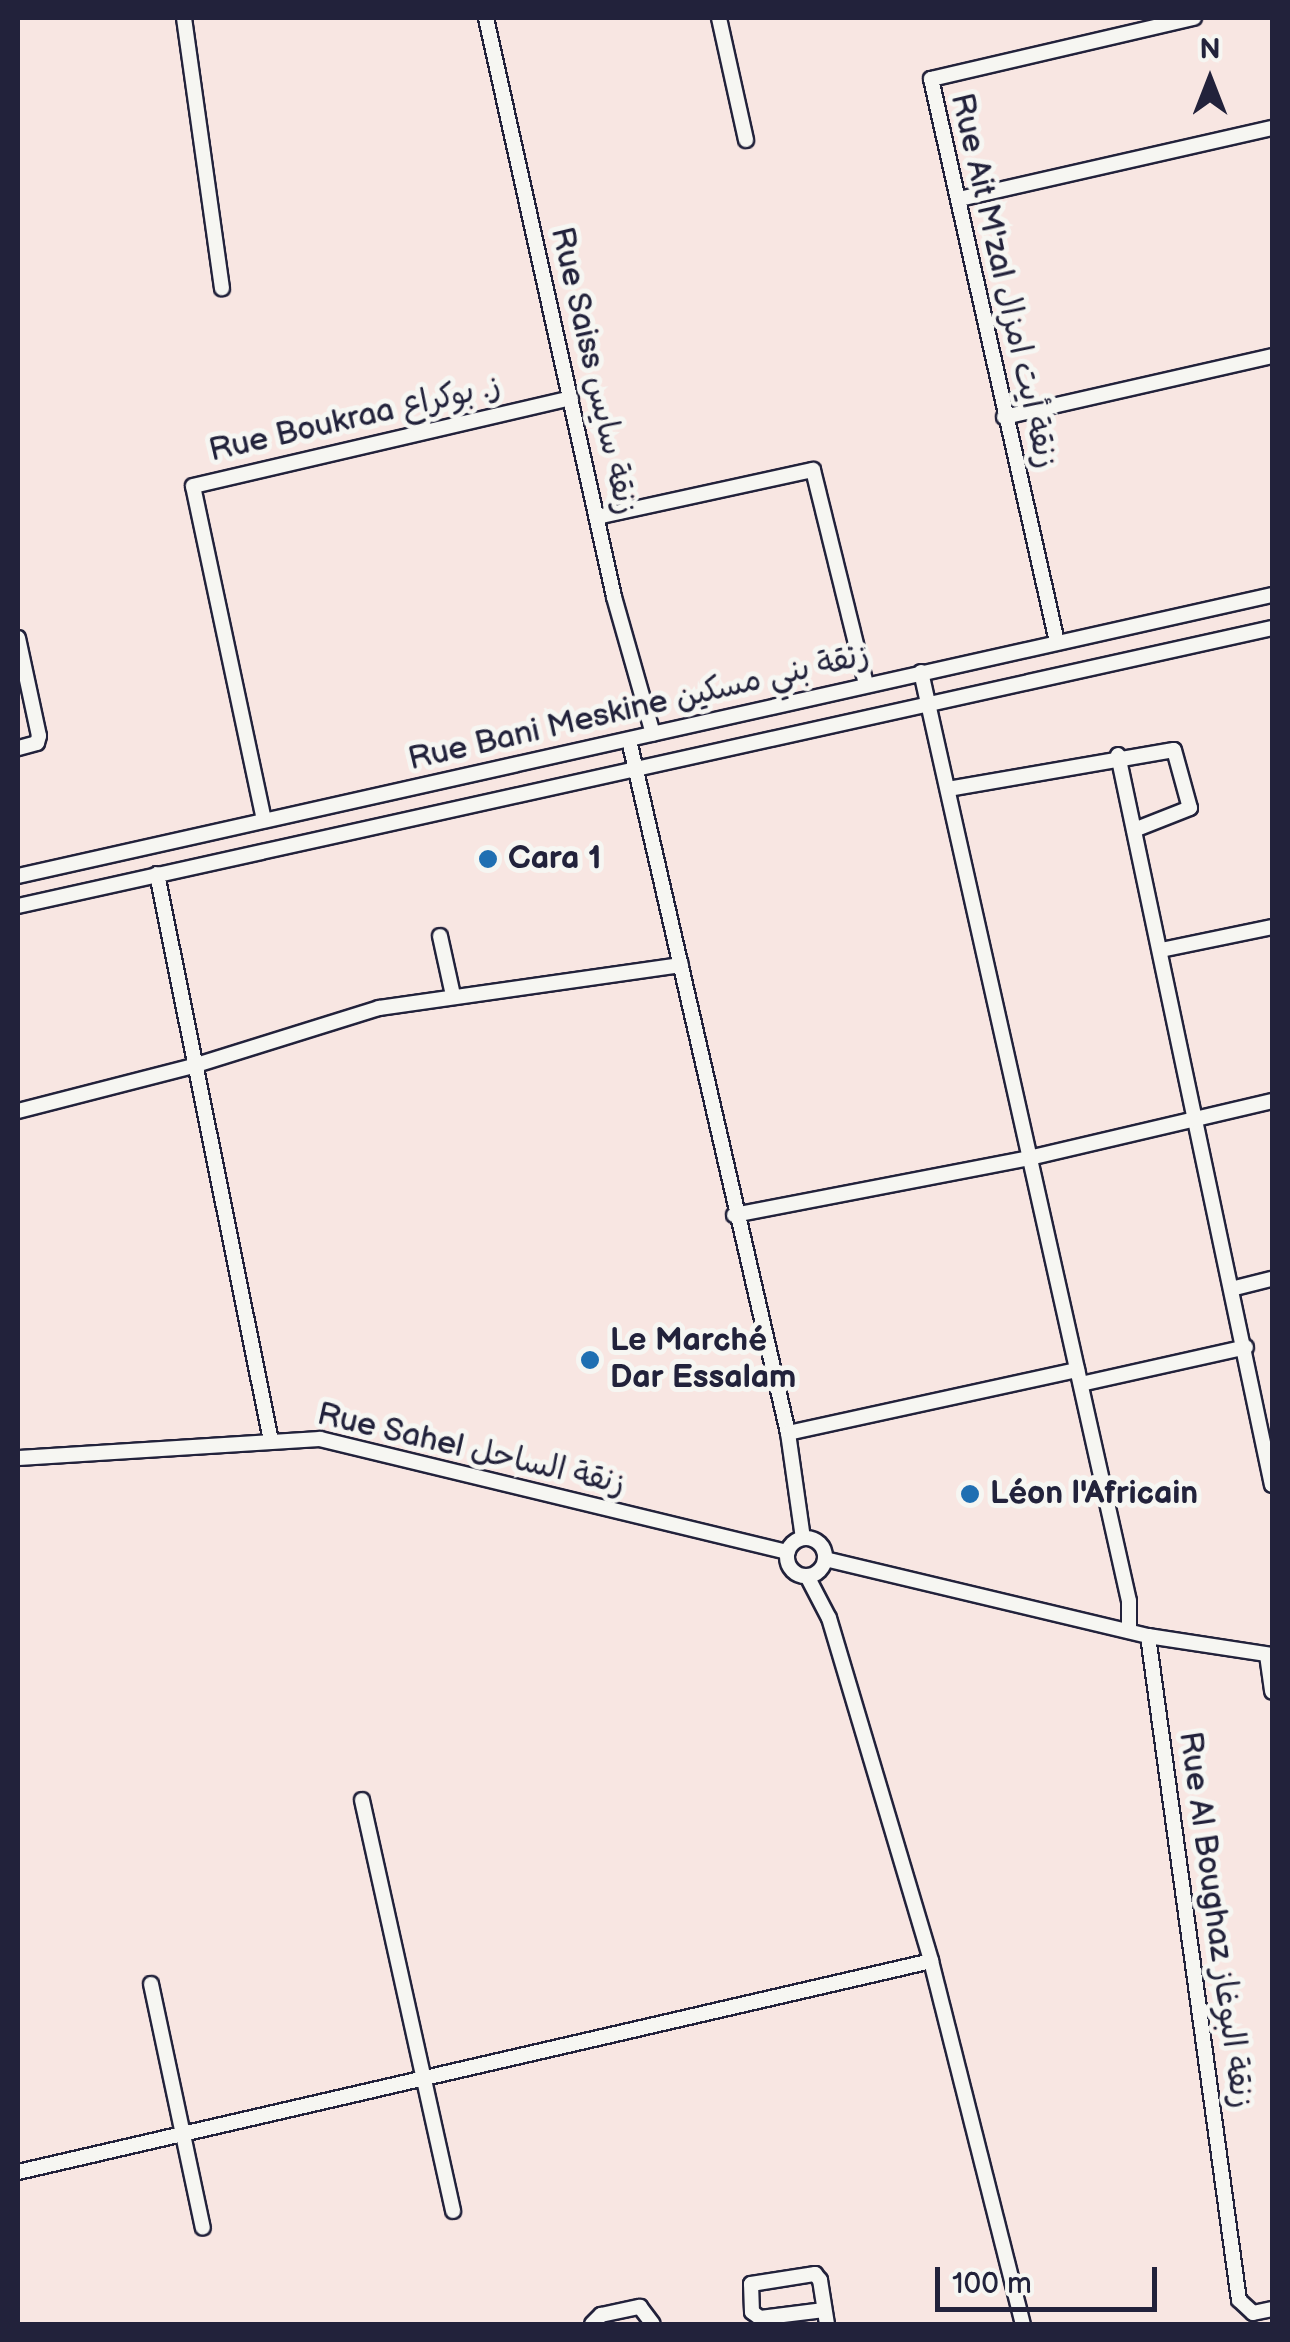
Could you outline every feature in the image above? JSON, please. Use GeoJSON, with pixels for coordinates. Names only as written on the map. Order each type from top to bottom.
{"type":"FeatureCollection","features":[{"type":"Feature","properties":{"kind":"street"},"geometry":{"type":"LineString","coordinates":[[184,18],[222,288]]}},
{"type":"Feature","properties":{"kind":"street","name":"Rue Saiss زنقة سايس"},"geometry":{"type":"LineString","coordinates":[[486,18],[597,516],[653,734]]}},
{"type":"Feature","properties":{"kind":"street"},"geometry":{"type":"LineString","coordinates":[[718,18],[746,140]]}},
{"type":"Feature","properties":{"kind":"street","name":"Rue Ait M'zal زنقة أيت امزال"},"geometry":{"type":"LineString","coordinates":[[1057,642],[931,86],[934,74],[1194,18]]}},
{"type":"Feature","properties":{"kind":"street"},"geometry":{"type":"LineString","coordinates":[[958,200],[1272,128]]}},
{"type":"Feature","properties":{"kind":"street"},"geometry":{"type":"LineString","coordinates":[[1004,417],[1272,356]]}},
{"type":"Feature","properties":{"kind":"street","name":"Rue Boukraa ز. بوكراع"},"geometry":{"type":"LineString","coordinates":[[264,820],[193,486],[571,398]]}},
{"type":"Feature","properties":{"kind":"street"},"geometry":{"type":"LineString","coordinates":[[597,516],[813,470],[866,684]]}},
{"type":"Feature","properties":{"kind":"street","name":"Rue Bani Meskine زنقة بني مسكين"},"geometry":{"type":"LineString","coordinates":[[18,876],[1272,595]]}},
{"type":"Feature","properties":{"kind":"street"},"geometry":{"type":"LineString","coordinates":[[18,906],[636,770],[928,700],[1272,628]]}},
{"type":"Feature","properties":{"kind":"street"},"geometry":{"type":"LineString","coordinates":[[18,638],[23,693],[39,739],[18,748]]}},
{"type":"Feature","properties":{"kind":"street"},"geometry":{"type":"LineString","coordinates":[[922,672],[1129,1600],[1129,1630]]}},
{"type":"Feature","properties":{"kind":"street"},"geometry":{"type":"LineString","coordinates":[[629,740],[734,1215],[788,1433],[803,1538]]}},
{"type":"Feature","properties":{"kind":"street"},"geometry":{"type":"LineString","coordinates":[[948,789],[1166,749],[1181,758],[1188,812],[1134,830]]}},
{"type":"Feature","properties":{"kind":"street"},"geometry":{"type":"LineString","coordinates":[[1118,755],[1236,1288],[1272,1480]]}},
{"type":"Feature","properties":{"kind":"street"},"geometry":{"type":"LineString","coordinates":[[157,874],[270,1441]]}},
{"type":"Feature","properties":{"kind":"street"},"geometry":{"type":"LineString","coordinates":[[1162,950],[1272,926]]}},
{"type":"Feature","properties":{"kind":"street"},"geometry":{"type":"LineString","coordinates":[[440,936],[453,995]]}},
{"type":"Feature","properties":{"kind":"street"},"geometry":{"type":"LineString","coordinates":[[18,1111],[193,1066],[379,1008],[680,965]]}},
{"type":"Feature","properties":{"kind":"street"},"geometry":{"type":"LineString","coordinates":[[734,1215],[1030,1158],[1272,1100]]}},
{"type":"Feature","properties":{"kind":"street"},"geometry":{"type":"LineString","coordinates":[[1236,1288],[1272,1280]]}},
{"type":"Feature","properties":{"kind":"street"},"geometry":{"type":"LineString","coordinates":[[788,1433],[1246,1347]]}},
{"type":"Feature","properties":{"kind":"street","name":"Rue Sahel زنقة الساحل"},"geometry":{"type":"LineString","coordinates":[[18,1458],[270,1441],[340,1442],[788,1552]]}},
{"type":"Feature","properties":{"kind":"street"},"geometry":{"type":"LineString","coordinates":[[803,1538],[788,1552],[791,1568],[806,1576],[828,1618],[931,1961],[1023,2324]]}},
{"type":"Feature","properties":{"kind":"street"},"geometry":{"type":"LineString","coordinates":[[803,1538],[818,1542],[824,1559]]}},
{"type":"Feature","properties":{"kind":"street"},"geometry":{"type":"LineString","coordinates":[[824,1559],[1148,1636],[1270,1655],[1272,1692]]}},
{"type":"Feature","properties":{"kind":"street"},"geometry":{"type":"LineString","coordinates":[[806,1576],[824,1559]]}},
{"type":"Feature","properties":{"kind":"street","name":"Rue Al Boughaz زنقة البوغاز"},"geometry":{"type":"LineString","coordinates":[[1148,1636],[1235,2272],[1246,2310],[1272,2309]]}},
{"type":"Feature","properties":{"kind":"street"},"geometry":{"type":"LineString","coordinates":[[362,1800],[454,2211]]}},
{"type":"Feature","properties":{"kind":"street"},"geometry":{"type":"LineString","coordinates":[[18,2172],[423,2074],[931,1961]]}},
{"type":"Feature","properties":{"kind":"street"},"geometry":{"type":"LineString","coordinates":[[151,1984],[203,2228]]}},
{"type":"Feature","properties":{"kind":"street"},"geometry":{"type":"LineString","coordinates":[[811,2272],[820,2280],[826,2317],[760,2318],[752,2312],[750,2284],[811,2272]]}},
{"type":"Feature","properties":{"kind":"street"},"geometry":{"type":"LineString","coordinates":[[592,2324],[602,2315],[640,2308],[653,2324]]}},
{"type":"Feature","properties":{"kind":"place","name":"Cara 1"},"geometry":{"type":"Point","coordinates":[488,859]}},
{"type":"Feature","properties":{"kind":"place","name":"Le Marché Dar Essalam"},"geometry":{"type":"Point","coordinates":[590,1360]}},
{"type":"Feature","properties":{"kind":"place","name":"Léon l'Africain"},"geometry":{"type":"Point","coordinates":[970,1494]}}]}
